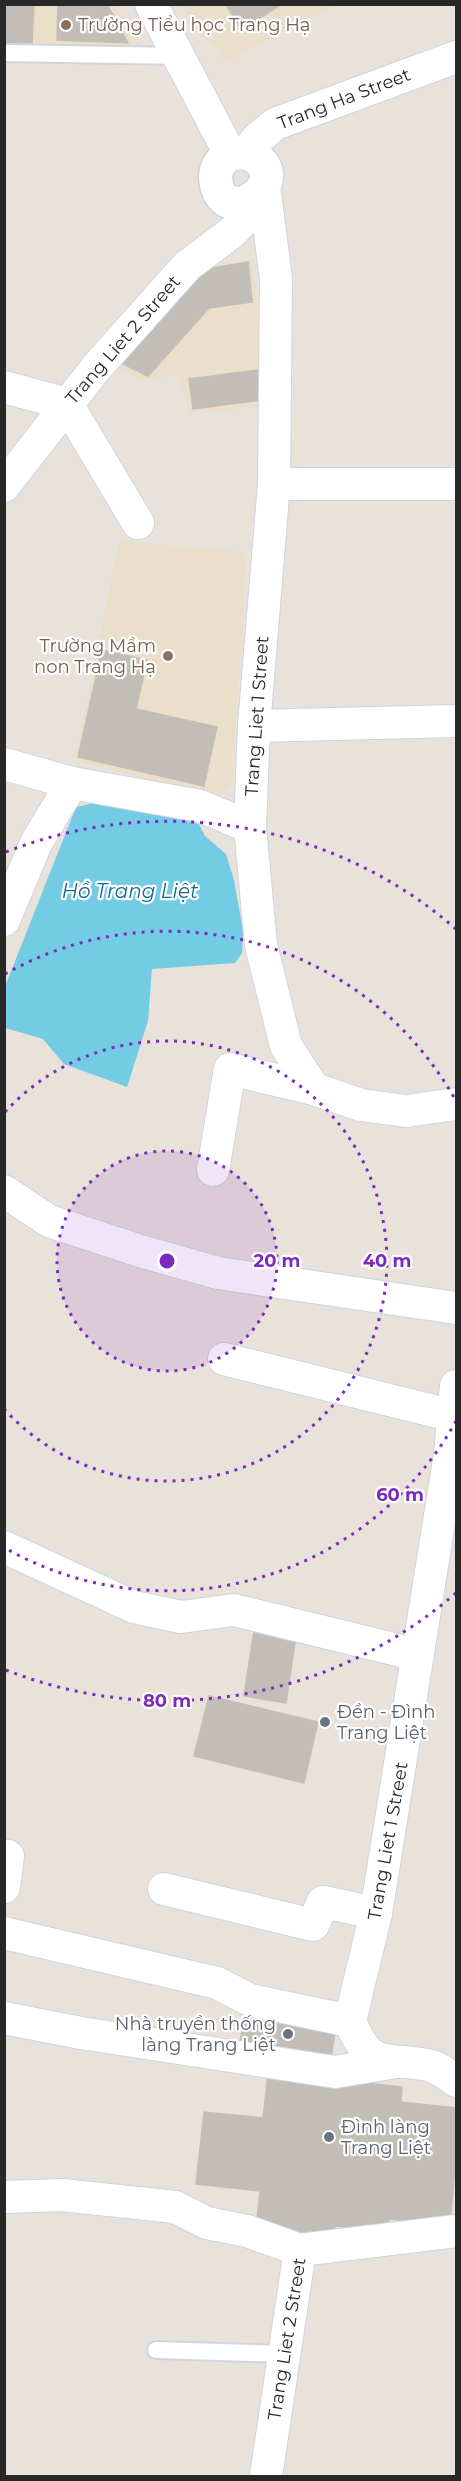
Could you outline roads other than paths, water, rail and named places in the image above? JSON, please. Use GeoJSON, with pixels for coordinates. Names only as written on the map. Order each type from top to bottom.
{"type":"FeatureCollection","features":[{"type":"Feature","properties":{"kind":"street"},"geometry":{"type":"LineString","coordinates":[[151,4],[238,154],[260,162],[266,177],[256,194],[231,201],[219,190],[215,174],[218,166],[238,154]]}},
{"type":"Feature","properties":{"kind":"street","name":"Trang Ha Street"},"geometry":{"type":"LineString","coordinates":[[238,154],[275,124],[456,57]]}},
{"type":"Feature","properties":{"kind":"street","name":"Trang Liet 2 Street"},"geometry":{"type":"LineString","coordinates":[[4,486],[67,404],[187,266],[242,222],[256,194]]}},
{"type":"Feature","properties":{"kind":"street","name":"Trang Liet 1 Street"},"geometry":{"type":"LineString","coordinates":[[256,194],[276,279],[274,484],[254,726],[250,827],[261,945],[286,1046],[314,1089]]}},
{"type":"Feature","properties":{"kind":"street"},"geometry":{"type":"LineString","coordinates":[[4,387],[67,404],[138,523]]}},
{"type":"Feature","properties":{"kind":"street"},"geometry":{"type":"LineString","coordinates":[[274,484],[456,484]]}},
{"type":"Feature","properties":{"kind":"street"},"geometry":{"type":"LineString","coordinates":[[254,726],[456,721]]}},
{"type":"Feature","properties":{"kind":"street"},"geometry":{"type":"LineString","coordinates":[[4,764],[72,783],[200,806],[250,827]]}},
{"type":"Feature","properties":{"kind":"street"},"geometry":{"type":"LineString","coordinates":[[4,920],[36,843],[72,783]]}},
{"type":"Feature","properties":{"kind":"street"},"geometry":{"type":"LineString","coordinates":[[213,1170],[230,1069],[314,1089],[361,1105],[406,1112],[456,1104]]}},
{"type":"Feature","properties":{"kind":"street"},"geometry":{"type":"LineString","coordinates":[[4,1191],[49,1221],[140,1251],[218,1273],[456,1308]]}},
{"type":"Feature","properties":{"kind":"street"},"geometry":{"type":"LineString","coordinates":[[224,1359],[455,1401]]}},
{"type":"Feature","properties":{"kind":"street","name":"Trang Liet 1 Street"},"geometry":{"type":"LineString","coordinates":[[350,2021],[376,1913],[418,1655],[449,1507],[455,1401]]}},
{"type":"Feature","properties":{"kind":"street"},"geometry":{"type":"LineString","coordinates":[[4,1547],[134,1607],[181,1617],[234,1610],[418,1655]]}},
{"type":"Feature","properties":{"kind":"street"},"geometry":{"type":"LineString","coordinates":[[4,1856],[8,1856],[4,1887]]}},
{"type":"Feature","properties":{"kind":"street"},"geometry":{"type":"LineString","coordinates":[[164,1889],[313,1925],[323,1902],[376,1913]]}},
{"type":"Feature","properties":{"kind":"street"},"geometry":{"type":"LineString","coordinates":[[4,1934],[217,1983],[249,2000],[350,2021],[370,2054],[383,2061],[430,2065],[456,2081]]}},
{"type":"Feature","properties":{"kind":"street"},"geometry":{"type":"LineString","coordinates":[[4,2018],[81,2033],[335,2072],[396,2062]]}},
{"type":"Feature","properties":{"kind":"street"},"geometry":{"type":"LineString","coordinates":[[4,2197],[62,2195],[175,2207],[207,2223],[248,2231],[300,2250]]}},
{"type":"Feature","properties":{"kind":"street","name":"Trang Liet 2 Street"},"geometry":{"type":"LineString","coordinates":[[266,2476],[300,2250],[456,2231]]}},
{"type":"Feature","properties":{"kind":"lane"},"geometry":{"type":"LineString","coordinates":[[4,53],[180,56]]}},
{"type":"Feature","properties":{"kind":"lane"},"geometry":{"type":"LineString","coordinates":[[156,2350],[284,2354]]}},
{"type":"Feature","properties":{"kind":"water","name":"Hồ Trang Liệt"},"geometry":{"type":"Polygon","coordinates":[[[104,801],[199,824],[205,836],[226,854],[234,880],[243,931],[242,953],[235,963],[152,969],[148,1021],[127,1087],[64,1064],[43,1039],[5,1028],[4,989],[76,807],[104,801]]]}},
{"type":"Feature","properties":{"kind":"place","name":"Trường Tiểu học Trang Hạ"},"geometry":{"type":"Point","coordinates":[66,25]}},
{"type":"Feature","properties":{"kind":"place","name":"Trường Mầm non Trang Hạ"},"geometry":{"type":"Point","coordinates":[168,656]}},
{"type":"Feature","properties":{"kind":"place","name":"Đền - Đình Trang Liệt"},"geometry":{"type":"Point","coordinates":[325,1722]}},
{"type":"Feature","properties":{"kind":"place","name":"Nhà truyền thống làng Trang Liệt"},"geometry":{"type":"Point","coordinates":[288,2034]}},
{"type":"Feature","properties":{"kind":"place","name":"Đình làng Trang Liệt"},"geometry":{"type":"Point","coordinates":[329,2137]}}]}
